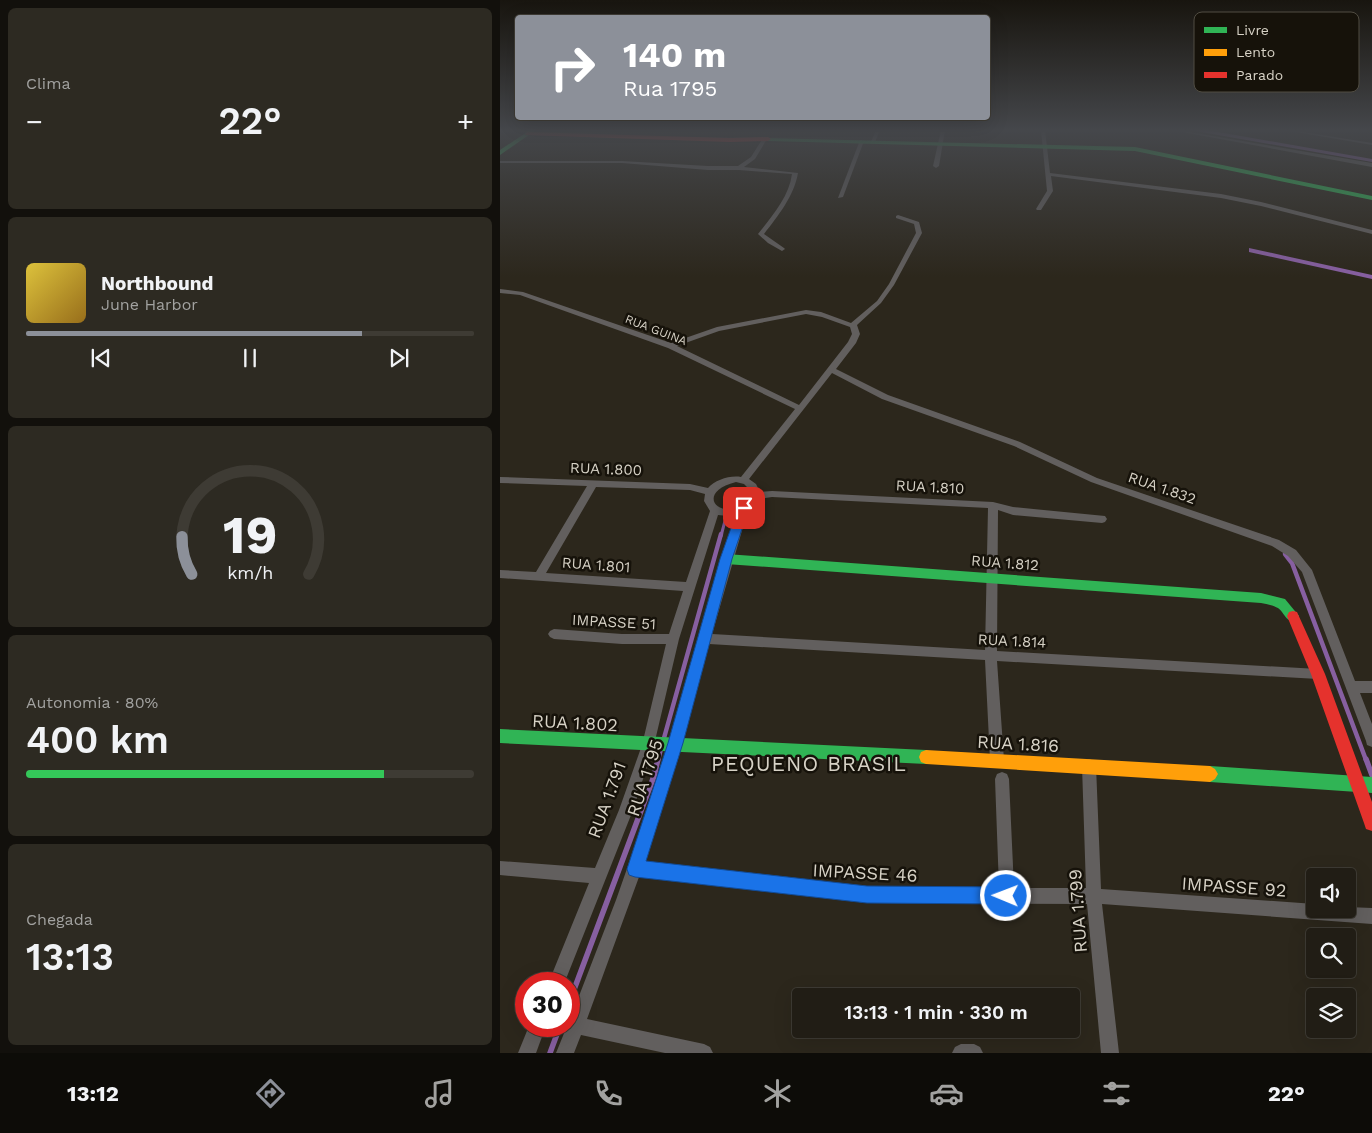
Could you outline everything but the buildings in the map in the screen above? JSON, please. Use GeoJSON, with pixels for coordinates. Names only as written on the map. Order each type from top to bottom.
{"type":"FeatureCollection","features":[{"type":"Feature","properties":{"kind":"street"},"geometry":{"type":"LineString","coordinates":[[782,249],[761,234],[773,219],[793,186],[794,179]]}},
{"type":"Feature","properties":{"kind":"street"},"geometry":{"type":"LineString","coordinates":[[840,197],[849,179]]}},
{"type":"Feature","properties":{"kind":"street"},"geometry":{"type":"LineString","coordinates":[[1040,209],[1050,191],[1049,179]]}},
{"type":"Feature","properties":{"kind":"street"},"geometry":{"type":"LineString","coordinates":[[1089,179],[1221,196],[1372,232]]}},
{"type":"Feature","properties":{"kind":"street"},"geometry":{"type":"LineString","coordinates":[[1277,179],[1372,198]]}},
{"type":"Feature","properties":{"kind":"street"},"geometry":{"type":"LineString","coordinates":[[853,326],[886,293],[919,233],[917,223],[898,217]]}},
{"type":"Feature","properties":{"kind":"street","name":"RUA GUINA"},"geometry":{"type":"LineString","coordinates":[[500,291],[521,294],[671,346],[799,408]]}},
{"type":"Feature","properties":{"kind":"street"},"geometry":{"type":"LineString","coordinates":[[671,346],[718,329],[806,312],[820,313],[830,319],[853,326]]}},
{"type":"Feature","properties":{"kind":"street"},"geometry":{"type":"LineString","coordinates":[[743,480],[852,343],[856,334],[853,326]]}},
{"type":"Feature","properties":{"kind":"street","name":"RUA 1.832"},"geometry":{"type":"LineString","coordinates":[[832,370],[885,397],[1017,444],[1094,480],[1280,545],[1295,554],[1307,570],[1372,741]]}},
{"type":"Feature","properties":{"kind":"street","name":"RUA 1.800"},"geometry":{"type":"LineString","coordinates":[[500,480],[690,487],[709,492]]}},
{"type":"Feature","properties":{"kind":"street"},"geometry":{"type":"LineString","coordinates":[[728,480],[743,480],[750,483],[755,489],[755,496],[744,508],[734,512],[715,510],[709,506],[707,499],[709,492],[720,483],[728,480]]}},
{"type":"Feature","properties":{"kind":"street"},"geometry":{"type":"LineString","coordinates":[[539,576],[594,483]]}},
{"type":"Feature","properties":{"kind":"street","name":"RUA 1.810"},"geometry":{"type":"LineString","coordinates":[[755,496],[772,494],[993,505],[1013,511],[1102,518]]}},
{"type":"Feature","properties":{"kind":"street"},"geometry":{"type":"LineString","coordinates":[[993,505],[991,656],[997,760]]}},
{"type":"Feature","properties":{"kind":"street","name":"RUA 1795"},"geometry":{"type":"LineString","coordinates":[[580,1014],[635,869],[676,743],[726,559],[744,508]]}},
{"type":"Feature","properties":{"kind":"street","name":"RUA 1.791"},"geometry":{"type":"LineString","coordinates":[[561,972],[626,810],[648,744],[673,639],[715,510]]}},
{"type":"Feature","properties":{"kind":"street","name":"RUA 1.812"},"geometry":{"type":"LineString","coordinates":[[726,559],[1261,598],[1281,603],[1292,613],[1318,674]]}},
{"type":"Feature","properties":{"kind":"street","name":"RUA 1.801"},"geometry":{"type":"LineString","coordinates":[[500,574],[690,588]]}},
{"type":"Feature","properties":{"kind":"street","name":"IMPASSE 51"},"geometry":{"type":"LineString","coordinates":[[554,634],[622,639],[673,639]]}},
{"type":"Feature","properties":{"kind":"street","name":"RUA 1.814"},"geometry":{"type":"LineString","coordinates":[[704,639],[1318,674]]}},
{"type":"Feature","properties":{"kind":"street"},"geometry":{"type":"LineString","coordinates":[[1318,674],[1372,823]]}},
{"type":"Feature","properties":{"kind":"street"},"geometry":{"type":"LineString","coordinates":[[1350,687],[1372,686]]}},
{"type":"Feature","properties":{"kind":"street","name":"RUA 1.802"},"geometry":{"type":"LineString","coordinates":[[500,736],[648,744],[676,743]]}},
{"type":"Feature","properties":{"kind":"street","name":"RUA 1.816"},"geometry":{"type":"LineString","coordinates":[[676,743],[997,760],[1372,785]]}},
{"type":"Feature","properties":{"kind":"street","name":"RUA 1.799"},"geometry":{"type":"LineString","coordinates":[[1089,766],[1094,896],[1110,1053]]}},
{"type":"Feature","properties":{"kind":"street"},"geometry":{"type":"LineString","coordinates":[[1002,779],[1006,896]]}},
{"type":"Feature","properties":{"kind":"street"},"geometry":{"type":"LineString","coordinates":[[500,868],[600,876]]}},
{"type":"Feature","properties":{"kind":"street","name":"IMPASSE 46"},"geometry":{"type":"LineString","coordinates":[[635,869],[867,895],[1094,896]]}},
{"type":"Feature","properties":{"kind":"street","name":"IMPASSE 92"},"geometry":{"type":"LineString","coordinates":[[1094,896],[1372,916]]}},
{"type":"Feature","properties":{"kind":"street"},"geometry":{"type":"LineString","coordinates":[[580,1026],[704,1053]]}},
{"type":"Feature","properties":{"kind":"street"},"geometry":{"type":"LineString","coordinates":[[528,1053],[534,1037]]}},
{"type":"Feature","properties":{"kind":"street","name":"RUA 1795"},"geometry":{"type":"LineString","coordinates":[[565,1053],[571,1037]]}},
{"type":"Feature","properties":{"kind":"street"},"geometry":{"type":"LineString","coordinates":[[961,1053],[974,1053]]}},
{"type":"Feature","properties":{"kind":"waterway"},"geometry":{"type":"LineString","coordinates":[[1252,250],[1372,277]]}},
{"type":"Feature","properties":{"kind":"waterway"},"geometry":{"type":"LineString","coordinates":[[729,507],[731,498]]}},
{"type":"Feature","properties":{"kind":"waterway"},"geometry":{"type":"LineString","coordinates":[[721,536],[725,521]]}},
{"type":"Feature","properties":{"kind":"waterway"},"geometry":{"type":"LineString","coordinates":[[664,738],[721,534]]}},
{"type":"Feature","properties":{"kind":"waterway"},"geometry":{"type":"LineString","coordinates":[[1285,554],[1292,563],[1366,760]]}},
{"type":"Feature","properties":{"kind":"waterway"},"geometry":{"type":"LineString","coordinates":[[658,760],[661,749]]}},
{"type":"Feature","properties":{"kind":"waterway"},"geometry":{"type":"LineString","coordinates":[[580,974],[654,776],[658,759]]}},
{"type":"Feature","properties":{"kind":"waterway"},"geometry":{"type":"LineString","coordinates":[[1366,759],[1372,775]]}},
{"type":"Feature","properties":{"kind":"waterway"},"geometry":{"type":"LineString","coordinates":[[550,1053],[556,1037]]}},
{"type":"Feature","properties":{"kind":"traffic: fast"},"geometry":{"type":"LineString","coordinates":[[1281,179],[1372,198]]}},
{"type":"Feature","properties":{"kind":"traffic: fast"},"geometry":{"type":"LineString","coordinates":[[726,559],[1261,598],[1281,603],[1293,616]]}},
{"type":"Feature","properties":{"kind":"traffic: fast"},"geometry":{"type":"LineString","coordinates":[[500,736],[926,757]]}},
{"type":"Feature","properties":{"kind":"traffic: fast"},"geometry":{"type":"LineString","coordinates":[[1210,774],[1372,785]]}},
{"type":"Feature","properties":{"kind":"traffic: slow"},"geometry":{"type":"LineString","coordinates":[[926,757],[1210,774]]}},
{"type":"Feature","properties":{"kind":"traffic: jam"},"geometry":{"type":"LineString","coordinates":[[1293,616],[1318,674],[1372,823]]}},
{"type":"Feature","properties":{"kind":"district","name":"PEQUENO BRASIL"},"geometry":{"type":"Point","coordinates":[809,764]}},
{"type":"Feature","properties":{"kind":"route"},"geometry":{"type":"LineString","coordinates":[[744,508],[726,559],[676,743],[635,869],[867,895],[1006,896]]}}]}
